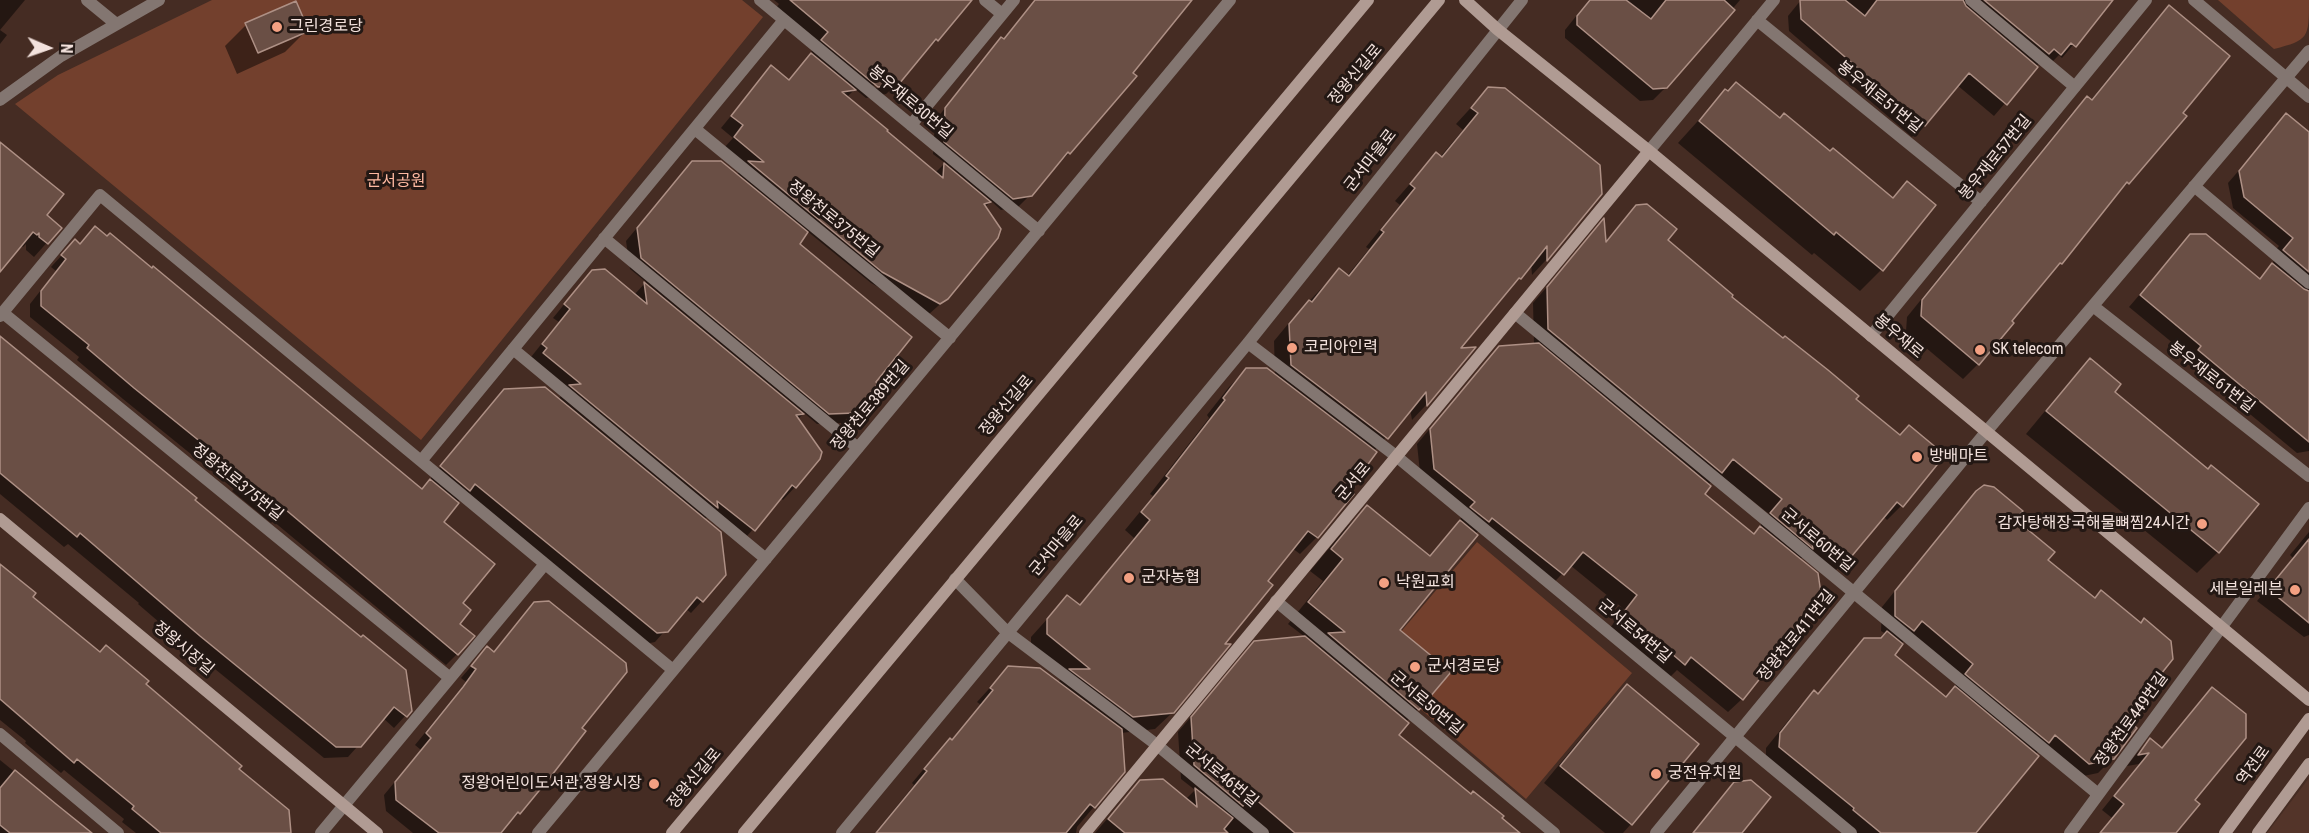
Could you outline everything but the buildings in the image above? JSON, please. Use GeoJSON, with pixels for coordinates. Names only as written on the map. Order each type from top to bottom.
{"type":"FeatureCollection","features":[{"type":"Feature","properties":{"kind":"street"},"geometry":{"type":"LineString","coordinates":[[87,0],[115,23]]}},
{"type":"Feature","properties":{"kind":"street"},"geometry":{"type":"LineString","coordinates":[[0,100],[61,56],[115,23],[159,0]]}},
{"type":"Feature","properties":{"kind":"street","name":"봉우재로30번길"},"geometry":{"type":"LineString","coordinates":[[760,0],[1039,231]]}},
{"type":"Feature","properties":{"kind":"street"},"geometry":{"type":"LineString","coordinates":[[985,0],[1002,14]]}},
{"type":"Feature","properties":{"kind":"street"},"geometry":{"type":"LineString","coordinates":[[911,125],[1014,0]]}},
{"type":"Feature","properties":{"kind":"street","name":"정왕천로389번길"},"geometry":{"type":"LineString","coordinates":[[538,833],[1230,0]]}},
{"type":"Feature","properties":{"kind":"street","name":"정왕신길로"},"geometry":{"type":"LineString","coordinates":[[672,833],[1368,0]]}},
{"type":"Feature","properties":{"kind":"street","name":"정왕신길로"},"geometry":{"type":"LineString","coordinates":[[744,833],[1439,0]]}},
{"type":"Feature","properties":{"kind":"street","name":"봉우재로"},"geometry":{"type":"LineString","coordinates":[[1465,0],[1497,29],[2309,700]]}},
{"type":"Feature","properties":{"kind":"street","name":"군서마을로"},"geometry":{"type":"LineString","coordinates":[[842,833],[1248,343],[1522,0]]}},
{"type":"Feature","properties":{"kind":"street"},"geometry":{"type":"LineString","coordinates":[[1648,152],[1774,0]]}},
{"type":"Feature","properties":{"kind":"street"},"geometry":{"type":"LineString","coordinates":[[1971,0],[2075,87]]}},
{"type":"Feature","properties":{"kind":"street","name":"봉우재로57번길"},"geometry":{"type":"LineString","coordinates":[[1871,336],[2146,0]]}},
{"type":"Feature","properties":{"kind":"street"},"geometry":{"type":"LineString","coordinates":[[2194,0],[2309,97]]}},
{"type":"Feature","properties":{"kind":"street"},"geometry":{"type":"LineString","coordinates":[[420,461],[784,20]]}},
{"type":"Feature","properties":{"kind":"street","name":"봉우재로51번길"},"geometry":{"type":"LineString","coordinates":[[1757,20],[1981,202]]}},
{"type":"Feature","properties":{"kind":"street"},"geometry":{"type":"LineString","coordinates":[[1986,432],[2309,51]]}},
{"type":"Feature","properties":{"kind":"street","name":"정왕천로375번길"},"geometry":{"type":"LineString","coordinates":[[695,129],[950,338]]}},
{"type":"Feature","properties":{"kind":"street","name":"군서로"},"geometry":{"type":"LineString","coordinates":[[1084,833],[1648,152]]}},
{"type":"Feature","properties":{"kind":"street"},"geometry":{"type":"LineString","coordinates":[[2194,186],[2309,283]]}},
{"type":"Feature","properties":{"kind":"street","name":"정왕천로375번길"},"geometry":{"type":"LineString","coordinates":[[450,678],[1,314],[100,195],[673,670]]}},
{"type":"Feature","properties":{"kind":"street"},"geometry":{"type":"LineString","coordinates":[[604,238],[858,448]]}},
{"type":"Feature","properties":{"kind":"street","name":"봉우재로61번길"},"geometry":{"type":"LineString","coordinates":[[2092,306],[2309,476]]}},
{"type":"Feature","properties":{"kind":"street","name":"군서로60번길"},"geometry":{"type":"LineString","coordinates":[[1515,313],[2098,794]]}},
{"type":"Feature","properties":{"kind":"street"},"geometry":{"type":"LineString","coordinates":[[1248,343],[1396,456]]}},
{"type":"Feature","properties":{"kind":"street"},"geometry":{"type":"LineString","coordinates":[[513,349],[766,559]]}},
{"type":"Feature","properties":{"kind":"street","name":"정왕천로411번길"},"geometry":{"type":"LineString","coordinates":[[1656,833],[1986,432]]}},
{"type":"Feature","properties":{"kind":"street","name":"군서로54번길"},"geometry":{"type":"LineString","coordinates":[[1396,456],[1851,833]]}},
{"type":"Feature","properties":{"kind":"street","name":"정왕천로449번길"},"geometry":{"type":"LineString","coordinates":[[2070,833],[2309,508]]}},
{"type":"Feature","properties":{"kind":"street","name":"정왕시장길"},"geometry":{"type":"LineString","coordinates":[[0,519],[377,833]]}},
{"type":"Feature","properties":{"kind":"street"},"geometry":{"type":"LineString","coordinates":[[321,833],[545,564]]}},
{"type":"Feature","properties":{"kind":"street"},"geometry":{"type":"LineString","coordinates":[[955,579],[1007,632],[1157,745]]}},
{"type":"Feature","properties":{"kind":"street","name":"군서로50번길"},"geometry":{"type":"LineString","coordinates":[[1276,601],[1554,833]]}},
{"type":"Feature","properties":{"kind":"street","name":"역전로"},"geometry":{"type":"LineString","coordinates":[[2225,833],[2309,719]]}},
{"type":"Feature","properties":{"kind":"street"},"geometry":{"type":"LineString","coordinates":[[0,734],[118,833]]}},
{"type":"Feature","properties":{"kind":"street","name":"군서로46번길"},"geometry":{"type":"LineString","coordinates":[[1157,745],[1263,833]]}},
{"type":"Feature","properties":{"kind":"street"},"geometry":{"type":"LineString","coordinates":[[2258,833],[2309,764]]}},
{"type":"Feature","properties":{"kind":"shaded area"},"geometry":{"type":"Polygon","coordinates":[[[2309,778],[2309,833],[2267,833],[2309,778]]]}},
{"type":"Feature","properties":{"kind":"green space","name":"군서공원"},"geometry":{"type":"Polygon","coordinates":[[[212,0],[742,0],[763,17],[421,440],[15,104],[58,75],[212,0]]]}},
{"type":"Feature","properties":{"kind":"green space"},"geometry":{"type":"Polygon","coordinates":[[[2218,0],[2309,0],[2307,30],[2300,40],[2274,49],[2218,0]]]}},
{"type":"Feature","properties":{"kind":"green space"},"geometry":{"type":"Polygon","coordinates":[[[1477,542],[1632,673],[1526,799],[1371,667],[1477,542]]]}},
{"type":"Feature","properties":{"kind":"place","name":"그린경로당"},"geometry":{"type":"Point","coordinates":[277,27]}},
{"type":"Feature","properties":{"kind":"place","name":"코리아인력"},"geometry":{"type":"Point","coordinates":[1292,348]}},
{"type":"Feature","properties":{"kind":"place","name":"SK telecom"},"geometry":{"type":"Point","coordinates":[1980,350]}},
{"type":"Feature","properties":{"kind":"place","name":"방배마트"},"geometry":{"type":"Point","coordinates":[1917,457]}},
{"type":"Feature","properties":{"kind":"place","name":"감자탕해장국해물뼈찜24시간"},"geometry":{"type":"Point","coordinates":[2202,524]}},
{"type":"Feature","properties":{"kind":"place","name":"군자농협"},"geometry":{"type":"Point","coordinates":[1129,578]}},
{"type":"Feature","properties":{"kind":"place","name":"낙원교회"},"geometry":{"type":"Point","coordinates":[1384,583]}},
{"type":"Feature","properties":{"kind":"place","name":"세븐일레븐"},"geometry":{"type":"Point","coordinates":[2295,590]}},
{"type":"Feature","properties":{"kind":"place","name":"군서경로당"},"geometry":{"type":"Point","coordinates":[1415,667]}},
{"type":"Feature","properties":{"kind":"place","name":"궁전유치원"},"geometry":{"type":"Point","coordinates":[1656,774]}},
{"type":"Feature","properties":{"kind":"place","name":"정왕어린이도서관.정왕시장"},"geometry":{"type":"Point","coordinates":[654,784]}}]}
